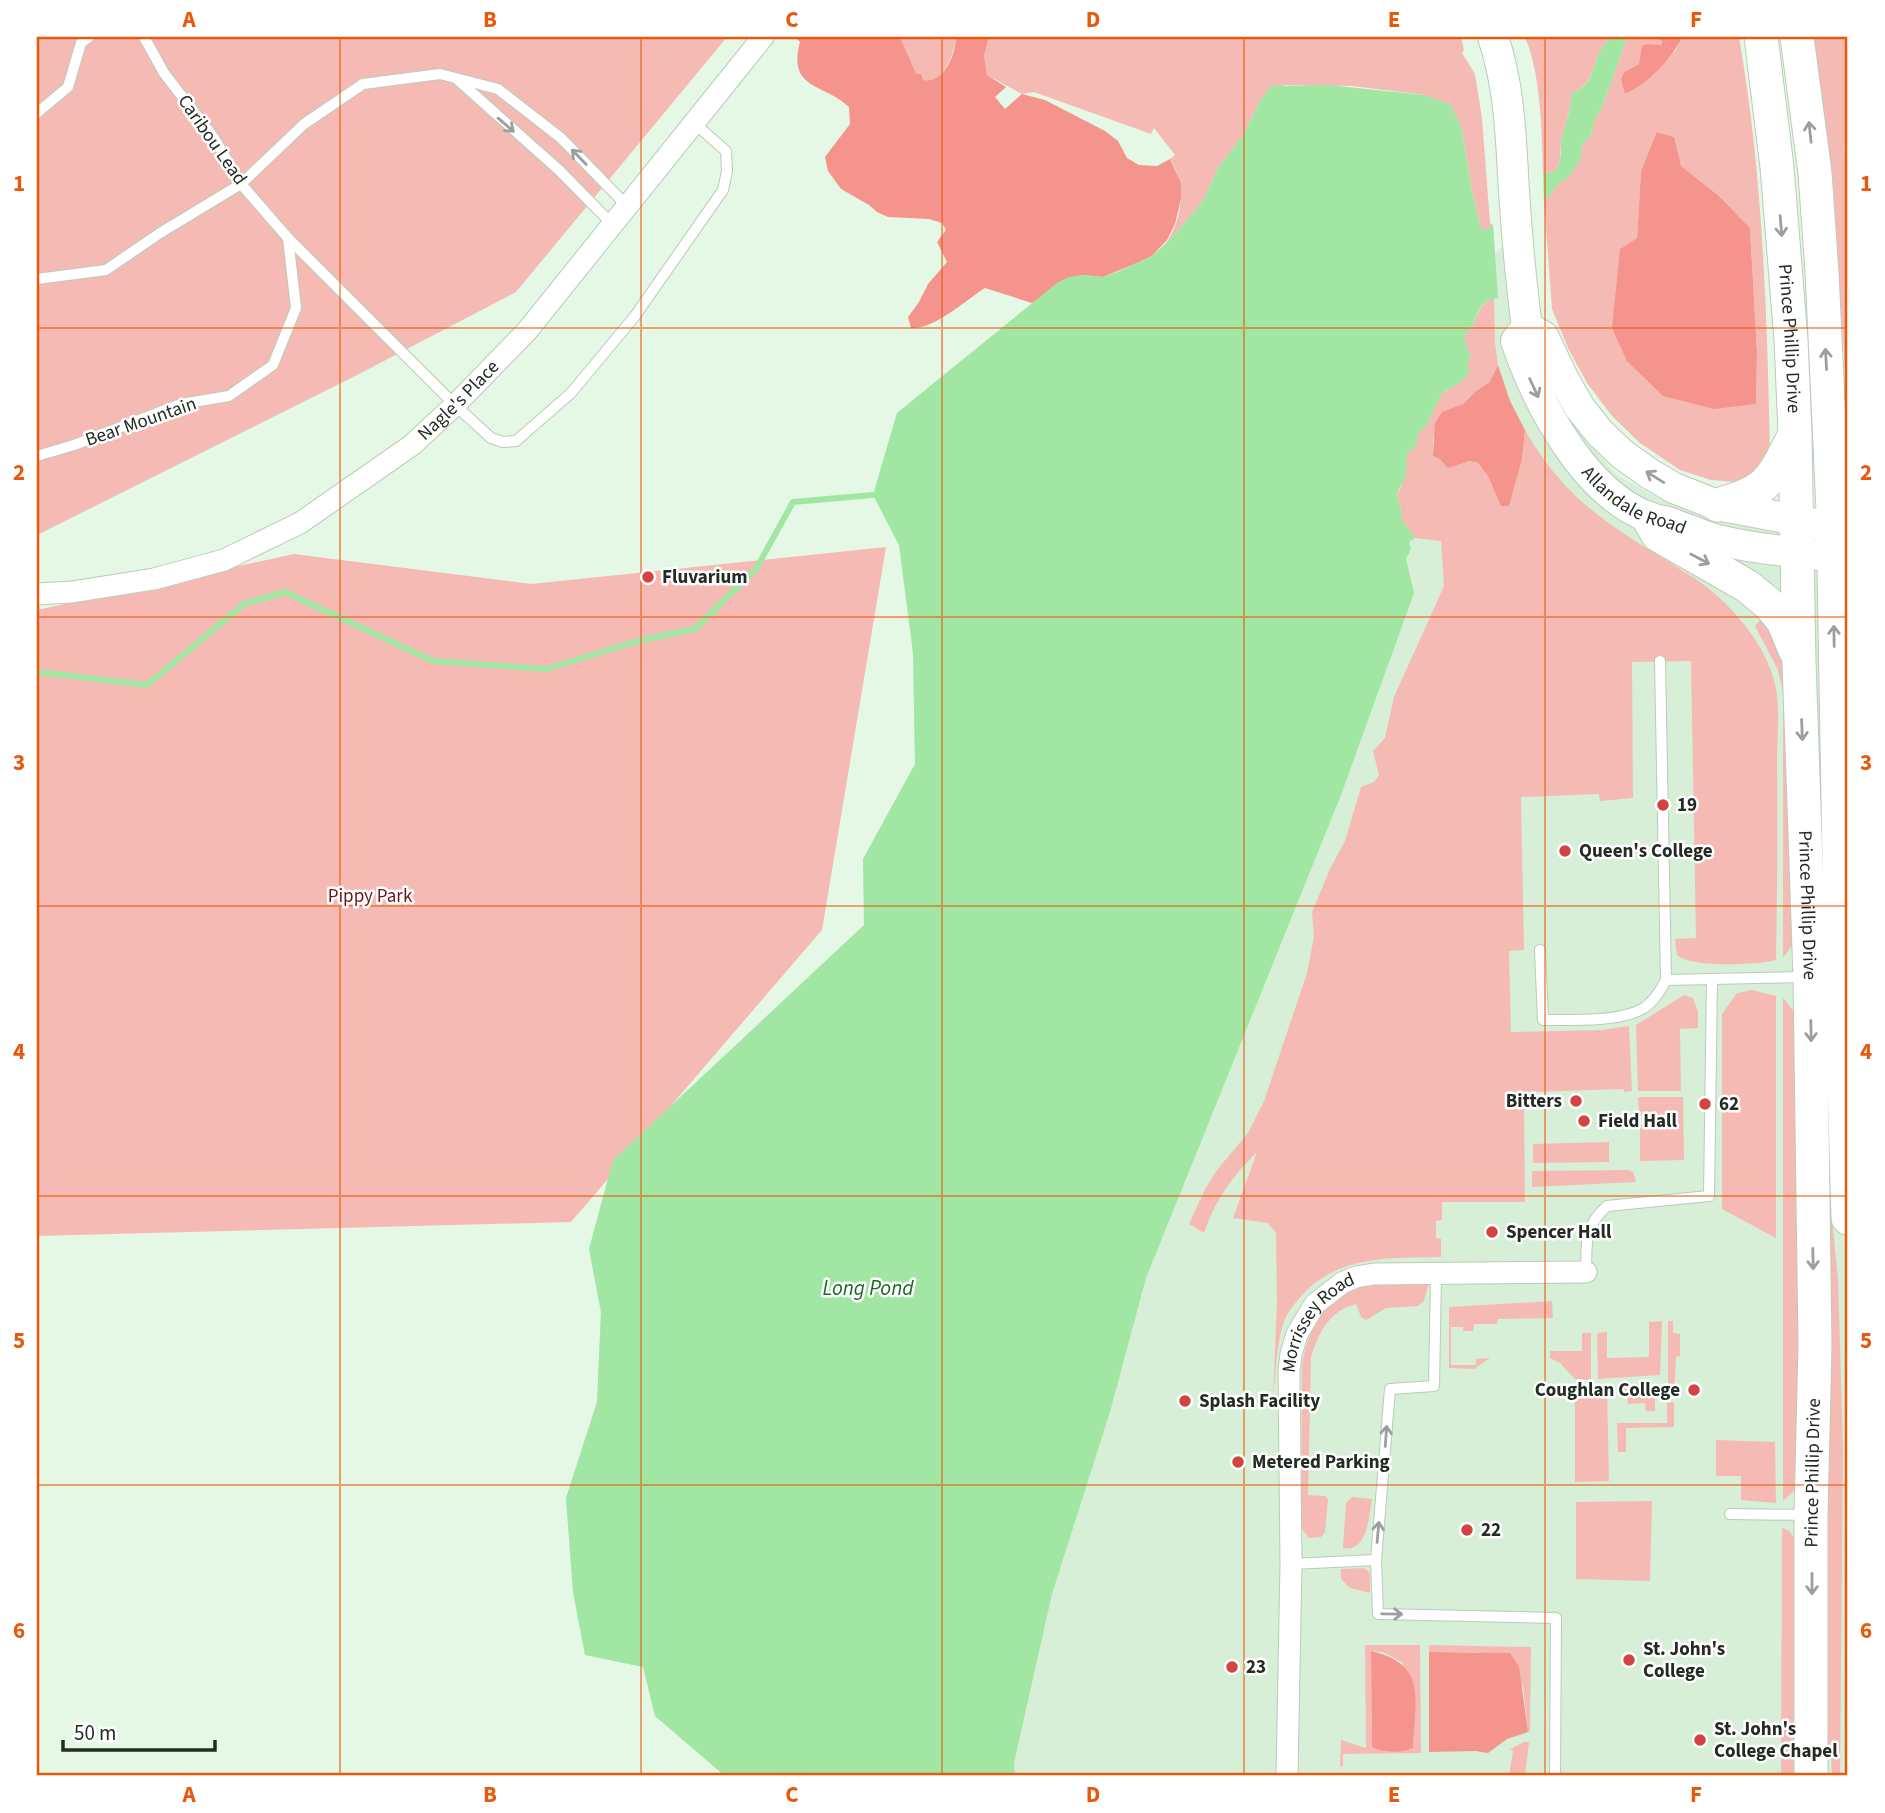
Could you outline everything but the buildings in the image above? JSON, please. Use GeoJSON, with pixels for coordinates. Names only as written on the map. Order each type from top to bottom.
{"type":"FeatureCollection","features":[{"type":"Feature","properties":{"kind":"main road","name":"Allandale Road"},"geometry":{"type":"LineString","coordinates":[[1493,37],[1505,83],[1520,276],[1527,327],[1516,341],[1536,393],[1561,437],[1580,463],[1606,490],[1648,518],[1665,521],[1712,538],[1797,537],[1841,543]]}},
{"type":"Feature","properties":{"kind":"main road","name":"Prince Phillip Drive"},"geometry":{"type":"LineString","coordinates":[[1761,37],[1778,180],[1791,340],[1796,433],[1800,662],[1830,971],[1848,1218]]}},
{"type":"Feature","properties":{"kind":"main road","name":"Prince Phillip Drive"},"geometry":{"type":"LineString","coordinates":[[1797,37],[1816,185],[1829,427],[1841,543],[1830,971],[1815,1345],[1811,1516],[1811,1776]]}},
{"type":"Feature","properties":{"kind":"main road","name":"Allandale Road"},"geometry":{"type":"LineString","coordinates":[[1527,327],[1544,336],[1550,354],[1580,408],[1622,454],[1674,488],[1797,537]]}},
{"type":"Feature","properties":{"kind":"main road"},"geometry":{"type":"LineString","coordinates":[[1829,427],[1848,467]]}},
{"type":"Feature","properties":{"kind":"main road"},"geometry":{"type":"LineString","coordinates":[[1717,505],[1748,496],[1761,488],[1776,470],[1796,433]]}},
{"type":"Feature","properties":{"kind":"main road"},"geometry":{"type":"LineString","coordinates":[[1648,518],[1658,535],[1747,586],[1770,605],[1783,621],[1800,662]]}},
{"type":"Feature","properties":{"kind":"street","name":"Nagle's Place"},"geometry":{"type":"LineString","coordinates":[[37,594],[72,592],[154,579],[224,560],[300,523],[412,445],[527,331],[763,37]]}},
{"type":"Feature","properties":{"kind":"street","name":"Morrissey Road"},"geometry":{"type":"LineString","coordinates":[[1287,1776],[1291,1564],[1289,1371],[1297,1334],[1306,1316],[1327,1292],[1356,1277],[1374,1274],[1586,1272]]}},
{"type":"Feature","properties":{"kind":"lane"},"geometry":{"type":"LineString","coordinates":[[37,113],[68,87],[81,43],[89,37]]}},
{"type":"Feature","properties":{"kind":"lane","name":"Caribou Lead"},"geometry":{"type":"LineString","coordinates":[[144,37],[164,73],[214,138],[241,184],[288,239],[455,405],[491,438],[503,442],[516,441],[571,393],[635,316],[723,190],[727,171],[726,151],[694,123]]}},
{"type":"Feature","properties":{"kind":"lane"},"geometry":{"type":"LineString","coordinates":[[37,279],[106,270],[160,233],[241,184],[304,124],[363,84],[440,74],[498,89],[561,138],[627,206]]}},
{"type":"Feature","properties":{"kind":"lane"},"geometry":{"type":"LineString","coordinates":[[456,78],[560,171],[612,224]]}},
{"type":"Feature","properties":{"kind":"lane","name":"Bear Mountain"},"geometry":{"type":"LineString","coordinates":[[37,456],[74,445],[181,404],[229,396],[273,365],[296,308],[288,239]]}},
{"type":"Feature","properties":{"kind":"lane"},"geometry":{"type":"LineString","coordinates":[[1540,950],[1543,1020],[1632,1013],[1650,1003],[1666,980],[1660,661]]}},
{"type":"Feature","properties":{"kind":"lane"},"geometry":{"type":"LineString","coordinates":[[1666,980],[1830,971]]}},
{"type":"Feature","properties":{"kind":"lane"},"geometry":{"type":"LineString","coordinates":[[1586,1272],[1587,1234],[1590,1224],[1607,1206],[1709,1196],[1712,979]]}},
{"type":"Feature","properties":{"kind":"lane"},"geometry":{"type":"LineString","coordinates":[[1436,1274],[1434,1386],[1390,1389],[1376,1560],[1378,1614],[1556,1618],[1555,1774]]}},
{"type":"Feature","properties":{"kind":"lane"},"geometry":{"type":"LineString","coordinates":[[1730,1514],[1811,1516]]}},
{"type":"Feature","properties":{"kind":"lane"},"geometry":{"type":"LineString","coordinates":[[1291,1564],[1376,1560]]}},
{"type":"Feature","properties":{"kind":"shaded area"},"geometry":{"type":"Polygon","coordinates":[[[795,37],[900,37],[916,74],[921,74],[923,80],[930,80],[943,73],[954,51],[956,37],[989,37],[984,56],[987,75],[1006,87],[995,97],[1005,109],[1022,94],[1045,100],[1105,131],[1118,141],[1127,158],[1139,165],[1157,166],[1170,159],[1181,183],[1181,199],[1175,224],[1167,240],[1152,256],[1137,263],[1103,277],[1081,275],[1032,303],[985,288],[939,319],[911,328],[908,317],[928,284],[947,262],[937,242],[946,230],[942,223],[929,219],[888,217],[841,189],[828,171],[825,157],[850,124],[849,107],[803,77],[797,58],[800,42],[795,37]]]}},
{"type":"Feature","properties":{"kind":"shaded area"},"geometry":{"type":"Polygon","coordinates":[[[1651,37],[1683,37],[1658,70],[1625,94],[1621,79],[1624,72],[1639,64],[1642,46],[1661,45],[1662,41],[1651,37]]]}},
{"type":"Feature","properties":{"kind":"shaded area"},"geometry":{"type":"Polygon","coordinates":[[[1657,132],[1674,137],[1681,166],[1719,196],[1750,228],[1757,353],[1756,404],[1714,409],[1663,396],[1627,361],[1612,328],[1620,249],[1637,238],[1641,171],[1657,132]]]}},
{"type":"Feature","properties":{"kind":"shaded area"},"geometry":{"type":"Polygon","coordinates":[[[1472,192],[1481,229],[1488,229],[1493,225],[1495,254],[1517,230],[1545,377],[1578,432],[1617,475],[1650,494],[1690,509],[1848,543],[1848,1776],[725,1776],[655,1716],[643,1667],[585,1655],[573,1592],[566,1498],[597,1402],[601,1312],[589,1249],[613,1160],[864,925],[863,859],[915,764],[913,653],[899,545],[873,495],[897,413],[1032,303],[1472,192]]]}},
{"type":"Feature","properties":{"kind":"shaded area"},"geometry":{"type":"Polygon","coordinates":[[[1498,365],[1510,401],[1525,430],[1522,459],[1509,506],[1501,506],[1488,476],[1478,463],[1469,461],[1448,468],[1433,456],[1435,423],[1442,412],[1463,404],[1490,382],[1498,365]]]}},
{"type":"Feature","properties":{"kind":"shaded area"},"geometry":{"type":"Polygon","coordinates":[[[1371,1651],[1402,1665],[1410,1675],[1416,1700],[1413,1748],[1392,1752],[1372,1747],[1371,1651]]]}},
{"type":"Feature","properties":{"kind":"shaded area"},"geometry":{"type":"Polygon","coordinates":[[[1429,1652],[1510,1653],[1519,1667],[1528,1732],[1507,1739],[1488,1753],[1429,1752],[1429,1652]]]}},
{"type":"Feature","properties":{"kind":"green space"},"geometry":{"type":"Polygon","coordinates":[[[37,37],[727,37],[516,292],[37,535],[37,37]]]}},
{"type":"Feature","properties":{"kind":"green space"},"geometry":{"type":"Polygon","coordinates":[[[900,37],[956,37],[947,66],[942,74],[930,82],[918,78],[900,37]]]}},
{"type":"Feature","properties":{"kind":"green space"},"geometry":{"type":"Polygon","coordinates":[[[989,37],[1461,37],[1464,50],[1462,53],[1475,74],[1482,118],[1490,223],[1493,225],[1488,229],[1481,229],[1462,129],[1450,105],[1425,95],[1352,86],[1284,85],[1260,101],[1243,135],[1218,168],[1203,201],[1169,241],[1152,256],[1168,240],[1180,210],[1178,178],[1170,159],[1175,155],[1154,128],[1151,134],[1034,92],[1022,94],[987,75],[984,56],[989,37]]]}},
{"type":"Feature","properties":{"kind":"green space"},"geometry":{"type":"Polygon","coordinates":[[[1525,37],[1610,37],[1587,82],[1571,93],[1558,167],[1556,171],[1543,174],[1537,86],[1525,37]]]}},
{"type":"Feature","properties":{"kind":"green space"},"geometry":{"type":"Polygon","coordinates":[[[1627,37],[1651,37],[1662,41],[1660,45],[1647,44],[1639,64],[1624,72],[1621,79],[1626,94],[1675,51],[1683,37],[1739,37],[1754,140],[1765,296],[1770,452],[1759,474],[1736,482],[1711,480],[1680,470],[1640,443],[1612,416],[1587,383],[1568,348],[1552,309],[1544,202],[1558,184],[1569,177],[1580,159],[1582,145],[1591,135],[1596,117],[1602,108],[1627,37]],[[1658,132],[1641,171],[1637,238],[1620,249],[1756,404],[1757,353],[1750,228],[1719,196],[1681,166],[1673,137],[1658,132]]]}},
{"type":"Feature","properties":{"kind":"green space"},"geometry":{"type":"Polygon","coordinates":[[[1813,37],[1848,37],[1848,141],[1844,146],[1848,155],[1848,420],[1833,181],[1813,37]]]}},
{"type":"Feature","properties":{"kind":"green space"},"geometry":{"type":"Polygon","coordinates":[[[1494,298],[1498,365],[1491,382],[1475,392],[1437,430],[1433,439],[1433,456],[1478,463],[1488,476],[1501,505],[1509,506],[1522,459],[1525,430],[1542,457],[1578,498],[1619,530],[1719,597],[1755,640],[1772,672],[1778,706],[1776,960],[1709,964],[1677,955],[1675,939],[1696,938],[1691,661],[1632,662],[1633,798],[1600,801],[1599,794],[1521,797],[1524,950],[1509,951],[1511,1032],[1602,1030],[1629,1026],[1632,1091],[1531,1092],[1531,1106],[1524,1107],[1525,1202],[1442,1202],[1442,1220],[1436,1221],[1436,1238],[1441,1239],[1441,1257],[1368,1261],[1334,1271],[1318,1281],[1295,1304],[1283,1324],[1273,1399],[1277,1302],[1276,1233],[1268,1223],[1233,1218],[1257,1152],[1225,1190],[1204,1233],[1189,1224],[1205,1189],[1248,1133],[1264,1101],[1307,973],[1314,937],[1312,912],[1345,841],[1361,787],[1374,782],[1379,775],[1373,751],[1385,738],[1394,697],[1444,586],[1441,541],[1415,538],[1403,521],[1396,495],[1401,488],[1407,451],[1416,446],[1418,433],[1426,426],[1442,393],[1448,390],[1471,356],[1464,335],[1472,327],[1487,301],[1494,298]]]}},
{"type":"Feature","properties":{"kind":"green space","name":"Pippy Park"},"geometry":{"type":"Polygon","coordinates":[[[886,547],[822,930],[571,1222],[37,1236],[37,610],[294,554],[531,584],[886,547]]]}},
{"type":"Feature","properties":{"kind":"green space"},"geometry":{"type":"Polygon","coordinates":[[[1761,619],[1770,631],[1786,671],[1793,944],[1783,958],[1783,690],[1777,668],[1755,626],[1761,619]]]}},
{"type":"Feature","properties":{"kind":"green space"},"geometry":{"type":"Polygon","coordinates":[[[1752,990],[1776,996],[1776,1238],[1722,1209],[1722,1014],[1737,993],[1752,990]]]}},
{"type":"Feature","properties":{"kind":"green space"},"geometry":{"type":"Polygon","coordinates":[[[1684,995],[1693,998],[1698,1012],[1698,1028],[1680,1029],[1681,1091],[1638,1091],[1636,1025],[1684,995]]]}},
{"type":"Feature","properties":{"kind":"green space"},"geometry":{"type":"Polygon","coordinates":[[[1783,998],[1794,1012],[1799,1333],[1797,1488],[1783,1501],[1783,998]]]}},
{"type":"Feature","properties":{"kind":"green space"},"geometry":{"type":"Polygon","coordinates":[[[1825,1018],[1831,1210],[1838,1278],[1843,1448],[1840,1776],[1832,1776],[1831,1754],[1826,1737],[1825,1018]]]}},
{"type":"Feature","properties":{"kind":"green space"},"geometry":{"type":"Polygon","coordinates":[[[1638,1097],[1683,1097],[1684,1160],[1640,1161],[1640,1125],[1644,1124],[1643,1116],[1639,1116],[1638,1097]]]}},
{"type":"Feature","properties":{"kind":"green space"},"geometry":{"type":"Polygon","coordinates":[[[1609,1142],[1609,1162],[1533,1163],[1533,1144],[1609,1142]]]}},
{"type":"Feature","properties":{"kind":"green space"},"geometry":{"type":"Polygon","coordinates":[[[1532,1171],[1633,1172],[1636,1182],[1532,1187],[1532,1171]]]}},
{"type":"Feature","properties":{"kind":"green space"},"geometry":{"type":"Polygon","coordinates":[[[1429,1283],[1424,1301],[1418,1306],[1386,1308],[1366,1320],[1361,1317],[1356,1304],[1332,1317],[1318,1339],[1311,1357],[1308,1495],[1325,1496],[1328,1499],[1325,1532],[1321,1537],[1309,1538],[1301,1528],[1302,1364],[1309,1337],[1322,1313],[1331,1303],[1354,1288],[1429,1283]]]}},
{"type":"Feature","properties":{"kind":"green space"},"geometry":{"type":"Polygon","coordinates":[[[1552,1301],[1553,1318],[1498,1319],[1497,1324],[1474,1324],[1473,1331],[1463,1331],[1463,1327],[1451,1327],[1451,1365],[1476,1365],[1476,1359],[1490,1358],[1474,1369],[1449,1368],[1449,1307],[1552,1301]]]}},
{"type":"Feature","properties":{"kind":"green space"},"geometry":{"type":"Polygon","coordinates":[[[1662,1321],[1660,1375],[1598,1379],[1597,1333],[1607,1332],[1607,1358],[1649,1357],[1649,1322],[1662,1321]]]}},
{"type":"Feature","properties":{"kind":"green space"},"geometry":{"type":"Polygon","coordinates":[[[1668,1321],[1673,1321],[1673,1333],[1680,1334],[1674,1397],[1668,1397],[1668,1321]]]}},
{"type":"Feature","properties":{"kind":"green space"},"geometry":{"type":"Polygon","coordinates":[[[1582,1333],[1591,1333],[1591,1380],[1575,1379],[1560,1363],[1550,1358],[1550,1351],[1582,1351],[1582,1333]]]}},
{"type":"Feature","properties":{"kind":"green space"},"geometry":{"type":"Polygon","coordinates":[[[1646,1384],[1647,1391],[1655,1391],[1655,1411],[1646,1411],[1645,1403],[1628,1404],[1627,1396],[1619,1396],[1619,1385],[1646,1384]]]}},
{"type":"Feature","properties":{"kind":"green space"},"geometry":{"type":"Polygon","coordinates":[[[1607,1387],[1609,1481],[1575,1482],[1575,1391],[1579,1388],[1607,1387]]]}},
{"type":"Feature","properties":{"kind":"green space"},"geometry":{"type":"Polygon","coordinates":[[[1674,1402],[1674,1427],[1626,1428],[1626,1452],[1618,1452],[1617,1423],[1667,1423],[1667,1403],[1674,1402]]]}},
{"type":"Feature","properties":{"kind":"green space"},"geometry":{"type":"Polygon","coordinates":[[[1716,1440],[1775,1442],[1776,1503],[1741,1500],[1741,1476],[1716,1476],[1716,1440]]]}},
{"type":"Feature","properties":{"kind":"green space"},"geometry":{"type":"Polygon","coordinates":[[[1352,1497],[1372,1499],[1370,1514],[1366,1531],[1358,1545],[1343,1548],[1346,1503],[1352,1497]]]}},
{"type":"Feature","properties":{"kind":"green space"},"geometry":{"type":"Polygon","coordinates":[[[1652,1501],[1650,1581],[1576,1579],[1576,1502],[1652,1501]]]}},
{"type":"Feature","properties":{"kind":"green space"},"geometry":{"type":"Polygon","coordinates":[[[1782,1528],[1789,1531],[1796,1541],[1797,1776],[1781,1776],[1782,1528]]]}},
{"type":"Feature","properties":{"kind":"green space"},"geometry":{"type":"Polygon","coordinates":[[[1363,1568],[1370,1574],[1370,1593],[1350,1588],[1341,1579],[1341,1569],[1363,1568]]]}},
{"type":"Feature","properties":{"kind":"green space"},"geometry":{"type":"Polygon","coordinates":[[[1365,1645],[1420,1645],[1421,1753],[1343,1754],[1343,1766],[1340,1767],[1341,1740],[1366,1748],[1365,1645]],[[1371,1651],[1372,1747],[1403,1663],[1383,1652],[1371,1651]]]}},
{"type":"Feature","properties":{"kind":"green space"},"geometry":{"type":"Polygon","coordinates":[[[1429,1645],[1531,1647],[1530,1731],[1528,1732],[1523,1686],[1479,1652],[1429,1652],[1429,1645]]]}},
{"type":"Feature","properties":{"kind":"green space"},"geometry":{"type":"Polygon","coordinates":[[[1529,1742],[1525,1776],[1509,1776],[1513,1751],[1510,1749],[1529,1742]]]}},
{"type":"Feature","properties":{"kind":"water"},"geometry":{"type":"Polygon","coordinates":[[[1610,37],[1627,37],[1602,108],[1596,117],[1591,135],[1582,145],[1581,159],[1569,177],[1558,184],[1544,202],[1543,174],[1556,171],[1559,164],[1571,93],[1578,91],[1587,82],[1610,37]]]}},
{"type":"Feature","properties":{"kind":"water","name":"Long Pond"},"geometry":{"type":"Polygon","coordinates":[[[1328,85],[1425,95],[1451,105],[1462,129],[1481,229],[1488,229],[1493,225],[1498,298],[1484,304],[1464,335],[1471,356],[1467,362],[1470,372],[1462,381],[1442,393],[1426,426],[1418,433],[1416,446],[1407,452],[1406,476],[1396,495],[1403,521],[1415,538],[1409,542],[1411,549],[1406,559],[1414,593],[1341,795],[1146,1278],[1110,1412],[1052,1594],[1014,1763],[1015,1776],[725,1776],[655,1716],[643,1667],[585,1655],[573,1592],[566,1498],[597,1402],[601,1312],[589,1249],[613,1160],[864,925],[863,859],[915,764],[913,653],[899,545],[873,495],[897,413],[1057,283],[1081,275],[1103,277],[1152,256],[1169,241],[1203,201],[1218,168],[1243,135],[1260,101],[1271,86],[1328,85]]]}},
{"type":"Feature","properties":{"kind":"waterway"},"geometry":{"type":"LineString","coordinates":[[37,672],[147,685],[244,604],[285,592],[433,661],[546,669],[641,640],[695,629],[756,569],[793,502],[873,495]]}},
{"type":"Feature","properties":{"kind":"place","name":"Fluvarium"},"geometry":{"type":"Point","coordinates":[648,577]}},
{"type":"Feature","properties":{"kind":"place","name":"19"},"geometry":{"type":"Point","coordinates":[1663,805]}},
{"type":"Feature","properties":{"kind":"place","name":"Queen's College"},"geometry":{"type":"Point","coordinates":[1565,851]}},
{"type":"Feature","properties":{"kind":"place","name":"Bitters"},"geometry":{"type":"Point","coordinates":[1576,1101]}},
{"type":"Feature","properties":{"kind":"place","name":"62"},"geometry":{"type":"Point","coordinates":[1705,1104]}},
{"type":"Feature","properties":{"kind":"place","name":"Field Hall"},"geometry":{"type":"Point","coordinates":[1584,1121]}},
{"type":"Feature","properties":{"kind":"place","name":"Spencer Hall"},"geometry":{"type":"Point","coordinates":[1492,1232]}},
{"type":"Feature","properties":{"kind":"place","name":"Coughlan College"},"geometry":{"type":"Point","coordinates":[1694,1390]}},
{"type":"Feature","properties":{"kind":"place","name":"Splash Facility"},"geometry":{"type":"Point","coordinates":[1185,1401]}},
{"type":"Feature","properties":{"kind":"place","name":"Metered Parking"},"geometry":{"type":"Point","coordinates":[1238,1462]}},
{"type":"Feature","properties":{"kind":"place","name":"22"},"geometry":{"type":"Point","coordinates":[1467,1530]}},
{"type":"Feature","properties":{"kind":"place","name":"St. John's College"},"geometry":{"type":"Point","coordinates":[1629,1660]}},
{"type":"Feature","properties":{"kind":"place","name":"23"},"geometry":{"type":"Point","coordinates":[1232,1667]}},
{"type":"Feature","properties":{"kind":"place","name":"St. John's College Chapel"},"geometry":{"type":"Point","coordinates":[1700,1740]}}]}
